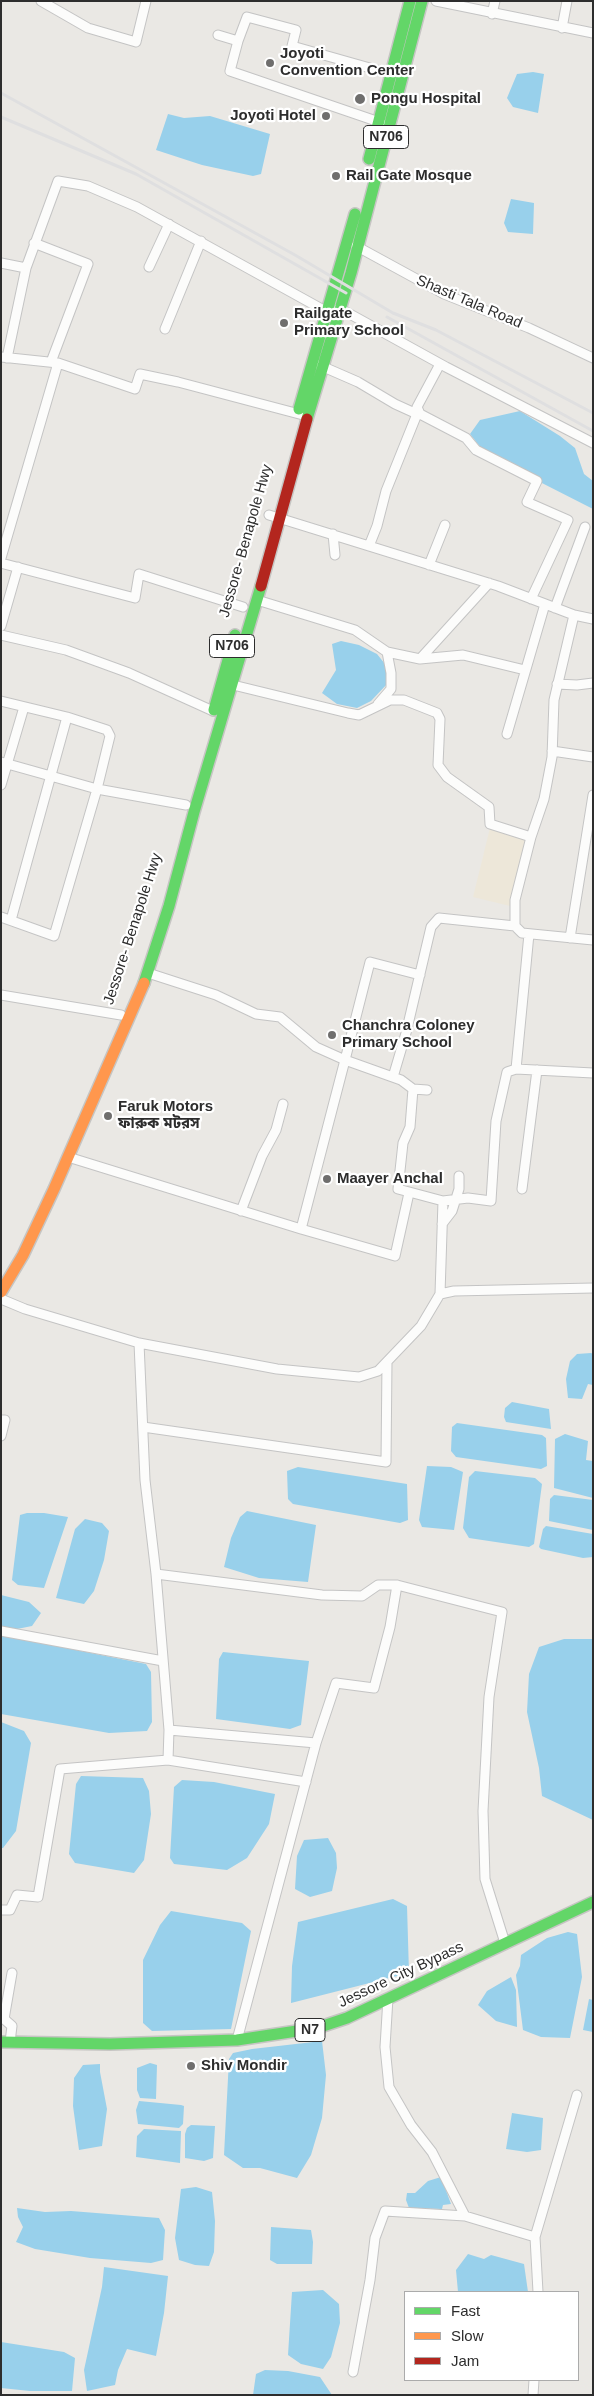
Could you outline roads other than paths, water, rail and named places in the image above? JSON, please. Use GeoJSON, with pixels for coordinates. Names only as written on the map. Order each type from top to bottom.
{"type":"FeatureCollection","features":[{"type":"Feature","properties":{"kind":"highway","name":"N706"},"geometry":{"type":"LineString","coordinates":[[384,123],[391,74],[410,1]]}},
{"type":"Feature","properties":{"kind":"highway","name":"N706"},"geometry":{"type":"LineString","coordinates":[[353,244],[384,123],[422,1]]}},
{"type":"Feature","properties":{"kind":"highway","name":"Jessore- Benapole Hwy"},"geometry":{"type":"LineString","coordinates":[[1,1292],[32,1238],[148,973],[257,600],[275,517],[303,415],[312,362],[333,310],[351,274],[353,244]]}},
{"type":"Feature","properties":{"kind":"highway","name":"Jessore- Benapole Hwy"},"geometry":{"type":"LineString","coordinates":[[303,415],[324,366],[333,310],[353,244]]}},
{"type":"Feature","properties":{"kind":"highway","name":"Jessore- Benapole Hwy"},"geometry":{"type":"LineString","coordinates":[[1,1272],[17,1243],[121,1015],[140,964],[161,898],[243,607],[275,517]]}},
{"type":"Feature","properties":{"kind":"highway","name":"Jessore City Bypass"},"geometry":{"type":"LineString","coordinates":[[6,2042],[110,2044],[238,2040],[317,2028],[347,2018],[388,1997],[593,1902]]}},
{"type":"Feature","properties":{"kind":"street"},"geometry":{"type":"LineString","coordinates":[[41,1],[88,28],[136,42],[146,1]]}},
{"type":"Feature","properties":{"kind":"street"},"geometry":{"type":"LineString","coordinates":[[436,1],[492,14],[593,33]]}},
{"type":"Feature","properties":{"kind":"street"},"geometry":{"type":"LineString","coordinates":[[492,14],[495,1]]}},
{"type":"Feature","properties":{"kind":"street"},"geometry":{"type":"LineString","coordinates":[[562,28],[567,1]]}},
{"type":"Feature","properties":{"kind":"street"},"geometry":{"type":"LineString","coordinates":[[384,123],[230,71],[246,17],[296,30],[292,46],[391,74]]}},
{"type":"Feature","properties":{"kind":"street"},"geometry":{"type":"LineString","coordinates":[[218,35],[238,41]]}},
{"type":"Feature","properties":{"kind":"street"},"geometry":{"type":"LineString","coordinates":[[303,415],[140,374],[136,388],[54,363],[4,357],[26,268],[58,181],[88,186],[169,224],[593,442]]}},
{"type":"Feature","properties":{"kind":"street"},"geometry":{"type":"LineString","coordinates":[[149,267],[169,224]]}},
{"type":"Feature","properties":{"kind":"street"},"geometry":{"type":"LineString","coordinates":[[165,329],[201,241]]}},
{"type":"Feature","properties":{"kind":"street"},"geometry":{"type":"LineString","coordinates":[[1,558],[54,363],[88,264],[34,243]]}},
{"type":"Feature","properties":{"kind":"street","name":"Shasti Tala Road"},"geometry":{"type":"LineString","coordinates":[[353,244],[444,294],[529,328],[593,358]]}},
{"type":"Feature","properties":{"kind":"street"},"geometry":{"type":"LineString","coordinates":[[1,263],[26,268]]}},
{"type":"Feature","properties":{"kind":"street"},"geometry":{"type":"LineString","coordinates":[[312,362],[324,366],[417,414],[386,491],[377,526],[369,546]]}},
{"type":"Feature","properties":{"kind":"street"},"geometry":{"type":"LineString","coordinates":[[440,364],[418,407],[420,414],[466,438],[476,450],[537,481],[527,502],[568,520],[531,599]]}},
{"type":"Feature","properties":{"kind":"street"},"geometry":{"type":"LineString","coordinates":[[275,517],[489,583],[574,615],[593,620]]}},
{"type":"Feature","properties":{"kind":"street"},"geometry":{"type":"LineString","coordinates":[[429,565],[445,525]]}},
{"type":"Feature","properties":{"kind":"street"},"geometry":{"type":"LineString","coordinates":[[555,608],[585,527]]}},
{"type":"Feature","properties":{"kind":"street"},"geometry":{"type":"LineString","coordinates":[[333,534],[335,555]]}},
{"type":"Feature","properties":{"kind":"street"},"geometry":{"type":"LineString","coordinates":[[1,563],[135,598],[139,574],[243,607]]}},
{"type":"Feature","properties":{"kind":"street"},"geometry":{"type":"LineString","coordinates":[[1,626],[18,567]]}},
{"type":"Feature","properties":{"kind":"street"},"geometry":{"type":"LineString","coordinates":[[420,659],[489,583]]}},
{"type":"Feature","properties":{"kind":"street"},"geometry":{"type":"LineString","coordinates":[[257,600],[355,630],[387,652],[420,659],[463,655],[525,670]]}},
{"type":"Feature","properties":{"kind":"street"},"geometry":{"type":"LineString","coordinates":[[507,734],[545,604]]}},
{"type":"Feature","properties":{"kind":"street"},"geometry":{"type":"LineString","coordinates":[[515,926],[515,900],[531,837],[544,799],[552,751],[554,700],[574,615]]}},
{"type":"Feature","properties":{"kind":"street"},"geometry":{"type":"LineString","coordinates":[[1,635],[66,650],[129,673],[213,711]]}},
{"type":"Feature","properties":{"kind":"street"},"geometry":{"type":"LineString","coordinates":[[377,706],[391,688],[391,672],[387,652]]}},
{"type":"Feature","properties":{"kind":"street"},"geometry":{"type":"LineString","coordinates":[[557,684],[577,685],[593,683]]}},
{"type":"Feature","properties":{"kind":"street"},"geometry":{"type":"LineString","coordinates":[[233,685],[359,715],[390,700],[404,700],[437,713],[440,719],[438,765],[447,777],[489,807],[490,824],[531,837]]}},
{"type":"Feature","properties":{"kind":"street"},"geometry":{"type":"LineString","coordinates":[[1,700],[67,717],[110,732],[97,789],[54,936],[1,917]]}},
{"type":"Feature","properties":{"kind":"street"},"geometry":{"type":"LineString","coordinates":[[1,785],[5,762],[24,707]]}},
{"type":"Feature","properties":{"kind":"street"},"geometry":{"type":"LineString","coordinates":[[11,920],[67,717]]}},
{"type":"Feature","properties":{"kind":"street"},"geometry":{"type":"LineString","coordinates":[[552,751],[593,756]]}},
{"type":"Feature","properties":{"kind":"street"},"geometry":{"type":"LineString","coordinates":[[5,762],[97,789],[186,805]]}},
{"type":"Feature","properties":{"kind":"street"},"geometry":{"type":"LineString","coordinates":[[570,938],[593,795]]}},
{"type":"Feature","properties":{"kind":"street"},"geometry":{"type":"LineString","coordinates":[[393,1077],[431,927],[439,918],[515,926],[522,933],[529,934],[593,940]]}},
{"type":"Feature","properties":{"kind":"street"},"geometry":{"type":"LineString","coordinates":[[516,1069],[529,934]]}},
{"type":"Feature","properties":{"kind":"street"},"geometry":{"type":"LineString","coordinates":[[301,1229],[370,962],[420,975]]}},
{"type":"Feature","properties":{"kind":"street"},"geometry":{"type":"LineString","coordinates":[[148,973],[216,995],[256,1014],[280,1017],[316,1047],[345,1060],[393,1077],[410,1085],[413,1089],[427,1090]]}},
{"type":"Feature","properties":{"kind":"street"},"geometry":{"type":"LineString","coordinates":[[1,995],[121,1015]]}},
{"type":"Feature","properties":{"kind":"street"},"geometry":{"type":"LineString","coordinates":[[413,1089],[410,1126],[403,1144],[398,1189],[442,1201],[468,1198],[490,1201],[492,1147],[507,1072],[516,1069],[593,1073]]}},
{"type":"Feature","properties":{"kind":"street"},"geometry":{"type":"LineString","coordinates":[[522,1189],[538,1070]]}},
{"type":"Feature","properties":{"kind":"street"},"geometry":{"type":"LineString","coordinates":[[241,1211],[262,1156],[276,1130],[283,1104]]}},
{"type":"Feature","properties":{"kind":"street"},"geometry":{"type":"LineString","coordinates":[[68,1157],[241,1211],[395,1256],[409,1193]]}},
{"type":"Feature","properties":{"kind":"street"},"geometry":{"type":"LineString","coordinates":[[442,1224],[452,1211],[459,1189],[459,1176]]}},
{"type":"Feature","properties":{"kind":"street"},"geometry":{"type":"LineString","coordinates":[[1,1299],[25,1309],[139,1343],[277,1369],[359,1377],[378,1372],[421,1326],[440,1294],[442,1201]]}},
{"type":"Feature","properties":{"kind":"street"},"geometry":{"type":"LineString","coordinates":[[440,1294],[454,1291],[593,1288]]}},
{"type":"Feature","properties":{"kind":"street"},"geometry":{"type":"LineString","coordinates":[[139,1343],[145,1480],[156,1574],[169,1730],[168,1760]]}},
{"type":"Feature","properties":{"kind":"street"},"geometry":{"type":"LineString","coordinates":[[143,1427],[386,1462],[387,1362]]}},
{"type":"Feature","properties":{"kind":"street"},"geometry":{"type":"LineString","coordinates":[[1,1420],[4,1420],[1,1436]]}},
{"type":"Feature","properties":{"kind":"street"},"geometry":{"type":"LineString","coordinates":[[156,1574],[322,1595],[362,1596],[378,1585],[397,1585],[502,1612],[490,1697],[483,1811],[485,1879],[505,1943]]}},
{"type":"Feature","properties":{"kind":"street"},"geometry":{"type":"LineString","coordinates":[[238,2040],[316,1743],[336,1683],[374,1688],[390,1627],[397,1585]]}},
{"type":"Feature","properties":{"kind":"street"},"geometry":{"type":"LineString","coordinates":[[3,1632],[163,1661]]}},
{"type":"Feature","properties":{"kind":"street"},"geometry":{"type":"LineString","coordinates":[[169,1730],[316,1743]]}},
{"type":"Feature","properties":{"kind":"street"},"geometry":{"type":"LineString","coordinates":[[1,1910],[10,1910],[17,1895],[38,1898],[60,1769],[168,1760],[306,1782]]}},
{"type":"Feature","properties":{"kind":"street"},"geometry":{"type":"LineString","coordinates":[[6,2042],[12,2026],[4,2019],[12,1973]]}},
{"type":"Feature","properties":{"kind":"street"},"geometry":{"type":"LineString","coordinates":[[388,1997],[385,2047],[388,2087],[411,2125],[432,2152],[465,2216]]}},
{"type":"Feature","properties":{"kind":"street"},"geometry":{"type":"LineString","coordinates":[[538,2291],[535,2237],[577,2095]]}},
{"type":"Feature","properties":{"kind":"street"},"geometry":{"type":"LineString","coordinates":[[353,2372],[370,2280],[375,2238],[385,2211],[465,2216],[535,2237]]}},
{"type":"Feature","properties":{"kind":"street"},"geometry":{"type":"LineString","coordinates":[[533,2395],[534,2381]]}},
{"type":"Feature","properties":{"kind":"water"},"geometry":{"type":"Polygon","coordinates":[[[533,72],[544,74],[538,113],[513,107],[507,98],[517,74],[533,72]]]}},
{"type":"Feature","properties":{"kind":"water"},"geometry":{"type":"Polygon","coordinates":[[[168,114],[184,118],[210,116],[270,134],[261,174],[253,176],[202,165],[156,150],[168,114]]]}},
{"type":"Feature","properties":{"kind":"water"},"geometry":{"type":"Polygon","coordinates":[[[511,199],[534,203],[533,234],[508,232],[504,223],[511,199]]]}},
{"type":"Feature","properties":{"kind":"water"},"geometry":{"type":"Polygon","coordinates":[[[520,411],[560,436],[575,448],[584,474],[593,481],[593,509],[536,480],[511,462],[485,453],[470,434],[480,420],[520,411]]]}},
{"type":"Feature","properties":{"kind":"water"},"geometry":{"type":"Polygon","coordinates":[[[341,641],[359,645],[377,654],[385,664],[388,683],[371,701],[357,708],[337,704],[322,693],[336,670],[332,644],[341,641]]]}},
{"type":"Feature","properties":{"kind":"water"},"geometry":{"type":"Polygon","coordinates":[[[577,1354],[593,1354],[593,1385],[588,1384],[582,1399],[568,1398],[566,1379],[570,1361],[577,1354]]]}},
{"type":"Feature","properties":{"kind":"water"},"geometry":{"type":"Polygon","coordinates":[[[512,1402],[549,1409],[551,1429],[506,1422],[504,1417],[505,1408],[512,1402]]]}},
{"type":"Feature","properties":{"kind":"water"},"geometry":{"type":"Polygon","coordinates":[[[457,1423],[542,1435],[546,1438],[547,1466],[541,1469],[456,1457],[451,1451],[452,1427],[457,1423]]]}},
{"type":"Feature","properties":{"kind":"water"},"geometry":{"type":"Polygon","coordinates":[[[565,1434],[588,1441],[586,1460],[593,1461],[593,1498],[554,1488],[555,1439],[565,1434]]]}},
{"type":"Feature","properties":{"kind":"water"},"geometry":{"type":"Polygon","coordinates":[[[427,1466],[451,1467],[463,1472],[454,1530],[422,1527],[419,1520],[427,1466]]]}},
{"type":"Feature","properties":{"kind":"water"},"geometry":{"type":"Polygon","coordinates":[[[298,1467],[407,1484],[408,1520],[400,1523],[293,1504],[288,1499],[287,1471],[298,1467]]]}},
{"type":"Feature","properties":{"kind":"water"},"geometry":{"type":"Polygon","coordinates":[[[475,1471],[535,1478],[542,1484],[534,1544],[529,1547],[469,1538],[463,1528],[469,1477],[475,1471]]]}},
{"type":"Feature","properties":{"kind":"water"},"geometry":{"type":"Polygon","coordinates":[[[554,1495],[593,1500],[593,1530],[549,1521],[550,1499],[554,1495]]]}},
{"type":"Feature","properties":{"kind":"water"},"geometry":{"type":"Polygon","coordinates":[[[247,1511],[316,1525],[308,1582],[259,1578],[224,1567],[231,1538],[240,1517],[247,1511]]]}},
{"type":"Feature","properties":{"kind":"water"},"geometry":{"type":"Polygon","coordinates":[[[44,1513],[68,1517],[44,1588],[18,1585],[12,1580],[20,1515],[44,1513]]]}},
{"type":"Feature","properties":{"kind":"water"},"geometry":{"type":"Polygon","coordinates":[[[85,1519],[102,1523],[109,1531],[104,1560],[94,1591],[84,1604],[56,1598],[75,1529],[85,1519]]]}},
{"type":"Feature","properties":{"kind":"water"},"geometry":{"type":"Polygon","coordinates":[[[546,1526],[593,1534],[593,1557],[583,1558],[541,1549],[539,1547],[543,1529],[546,1526]]]}},
{"type":"Feature","properties":{"kind":"water"},"geometry":{"type":"Polygon","coordinates":[[[1,1595],[29,1602],[41,1613],[32,1626],[17,1629],[1,1627],[1,1595]]]}},
{"type":"Feature","properties":{"kind":"water"},"geometry":{"type":"Polygon","coordinates":[[[1,1635],[146,1664],[151,1672],[152,1722],[147,1731],[109,1733],[1,1714],[1,1635]]]}},
{"type":"Feature","properties":{"kind":"water"},"geometry":{"type":"Polygon","coordinates":[[[564,1639],[593,1639],[593,1820],[542,1796],[539,1768],[527,1712],[529,1674],[539,1647],[564,1639]]]}},
{"type":"Feature","properties":{"kind":"water"},"geometry":{"type":"Polygon","coordinates":[[[223,1652],[309,1661],[301,1725],[290,1729],[216,1719],[219,1659],[223,1652]]]}},
{"type":"Feature","properties":{"kind":"water"},"geometry":{"type":"Polygon","coordinates":[[[1,1722],[24,1731],[31,1743],[16,1831],[3,1848],[1,1848],[1,1722]]]}},
{"type":"Feature","properties":{"kind":"water"},"geometry":{"type":"Polygon","coordinates":[[[81,1776],[143,1778],[149,1791],[151,1814],[144,1860],[134,1873],[75,1863],[69,1854],[76,1784],[81,1776]]]}},
{"type":"Feature","properties":{"kind":"water"},"geometry":{"type":"Polygon","coordinates":[[[182,1780],[214,1782],[275,1794],[269,1824],[247,1858],[227,1870],[174,1864],[170,1858],[174,1787],[182,1780]]]}},
{"type":"Feature","properties":{"kind":"water"},"geometry":{"type":"Polygon","coordinates":[[[328,1838],[336,1853],[337,1868],[332,1891],[310,1897],[295,1889],[297,1856],[304,1840],[328,1838]]]}},
{"type":"Feature","properties":{"kind":"water"},"geometry":{"type":"Polygon","coordinates":[[[393,1899],[407,1906],[409,1973],[291,2003],[292,1966],[298,1922],[393,1899]]]}},
{"type":"Feature","properties":{"kind":"water"},"geometry":{"type":"Polygon","coordinates":[[[171,1911],[242,1923],[251,1931],[231,2029],[152,2031],[143,2023],[143,1960],[160,1925],[171,1911]]]}},
{"type":"Feature","properties":{"kind":"water"},"geometry":{"type":"Polygon","coordinates":[[[568,1932],[577,1934],[582,1977],[570,2038],[541,2037],[523,2030],[516,1975],[520,1966],[521,1955],[547,1938],[568,1932]]]}},
{"type":"Feature","properties":{"kind":"water"},"geometry":{"type":"Polygon","coordinates":[[[511,1977],[516,1990],[517,2027],[496,2021],[478,2005],[487,1991],[511,1977]]]}},
{"type":"Feature","properties":{"kind":"water"},"geometry":{"type":"Polygon","coordinates":[[[589,1999],[593,2000],[593,2032],[583,2030],[589,1999]]]}},
{"type":"Feature","properties":{"kind":"water"},"geometry":{"type":"Polygon","coordinates":[[[322,2041],[326,2075],[322,2118],[311,2155],[297,2178],[260,2168],[243,2168],[224,2155],[229,2059],[233,2053],[322,2041]]]}},
{"type":"Feature","properties":{"kind":"water"},"geometry":{"type":"Polygon","coordinates":[[[150,2063],[157,2065],[156,2099],[140,2098],[137,2090],[137,2068],[150,2063]]]}},
{"type":"Feature","properties":{"kind":"water"},"geometry":{"type":"Polygon","coordinates":[[[100,2064],[107,2109],[102,2146],[79,2150],[73,2106],[74,2078],[83,2065],[100,2064]]]}},
{"type":"Feature","properties":{"kind":"water"},"geometry":{"type":"Polygon","coordinates":[[[139,2101],[184,2106],[183,2124],[179,2128],[138,2124],[136,2110],[139,2101]]]}},
{"type":"Feature","properties":{"kind":"water"},"geometry":{"type":"Polygon","coordinates":[[[512,2113],[543,2118],[541,2150],[527,2152],[506,2149],[512,2113]]]}},
{"type":"Feature","properties":{"kind":"water"},"geometry":{"type":"Polygon","coordinates":[[[191,2125],[215,2126],[213,2158],[204,2161],[185,2158],[185,2134],[187,2128],[191,2125]]]}},
{"type":"Feature","properties":{"kind":"water"},"geometry":{"type":"Polygon","coordinates":[[[144,2129],[181,2131],[180,2163],[136,2157],[137,2136],[144,2129]]]}},
{"type":"Feature","properties":{"kind":"water"},"geometry":{"type":"Polygon","coordinates":[[[441,2177],[451,2204],[443,2205],[442,2209],[409,2208],[406,2200],[407,2193],[415,2193],[428,2181],[441,2177]]]}},
{"type":"Feature","properties":{"kind":"water"},"geometry":{"type":"Polygon","coordinates":[[[196,2187],[212,2192],[215,2221],[214,2252],[209,2266],[195,2265],[179,2260],[175,2238],[181,2189],[196,2187]]]}},
{"type":"Feature","properties":{"kind":"water"},"geometry":{"type":"Polygon","coordinates":[[[17,2208],[45,2212],[71,2211],[159,2218],[165,2230],[163,2260],[151,2263],[90,2258],[35,2249],[16,2242],[23,2227],[18,2217],[17,2208]]]}},
{"type":"Feature","properties":{"kind":"water"},"geometry":{"type":"Polygon","coordinates":[[[271,2227],[311,2230],[313,2242],[312,2264],[277,2264],[270,2260],[271,2227]]]}},
{"type":"Feature","properties":{"kind":"water"},"geometry":{"type":"Polygon","coordinates":[[[468,2254],[484,2259],[491,2255],[524,2264],[528,2291],[458,2291],[456,2270],[468,2254]]]}},
{"type":"Feature","properties":{"kind":"water"},"geometry":{"type":"Polygon","coordinates":[[[104,2267],[168,2276],[164,2313],[156,2356],[127,2349],[118,2370],[115,2385],[87,2391],[84,2370],[102,2287],[104,2267]]]}},
{"type":"Feature","properties":{"kind":"water"},"geometry":{"type":"Polygon","coordinates":[[[323,2290],[339,2304],[340,2323],[331,2357],[323,2369],[301,2364],[288,2355],[292,2292],[323,2290]]]}},
{"type":"Feature","properties":{"kind":"water"},"geometry":{"type":"Polygon","coordinates":[[[1,2342],[64,2352],[75,2358],[72,2391],[30,2391],[1,2388],[1,2342]]]}},
{"type":"Feature","properties":{"kind":"water"},"geometry":{"type":"Polygon","coordinates":[[[265,2370],[288,2371],[320,2377],[332,2395],[253,2395],[256,2374],[265,2370]]]}},
{"type":"Feature","properties":{"kind":"railway"},"geometry":{"type":"LineString","coordinates":[[1,93],[295,255],[393,313],[436,330],[593,413]]}},
{"type":"Feature","properties":{"kind":"railway"},"geometry":{"type":"LineString","coordinates":[[1,117],[136,174],[346,293]]}},
{"type":"Feature","properties":{"kind":"railway"},"geometry":{"type":"LineString","coordinates":[[387,317],[593,431]]}},
{"type":"Feature","properties":{"kind":"place","name":"Joyoti Convention Center"},"geometry":{"type":"Point","coordinates":[270,63]}},
{"type":"Feature","properties":{"kind":"place","name":"Pongu Hospital"},"geometry":{"type":"Point","coordinates":[360,99]}},
{"type":"Feature","properties":{"kind":"place","name":"Joyoti Hotel"},"geometry":{"type":"Point","coordinates":[326,116]}},
{"type":"Feature","properties":{"kind":"place","name":"Rail Gate Mosque"},"geometry":{"type":"Point","coordinates":[336,176]}},
{"type":"Feature","properties":{"kind":"place","name":"Railgate Primary School"},"geometry":{"type":"Point","coordinates":[284,323]}},
{"type":"Feature","properties":{"kind":"place","name":"Chanchra Coloney Primary School"},"geometry":{"type":"Point","coordinates":[332,1035]}},
{"type":"Feature","properties":{"kind":"place","name":"Faruk Motors ফারুক মটরস"},"geometry":{"type":"Point","coordinates":[108,1116]}},
{"type":"Feature","properties":{"kind":"place","name":"Maayer Anchal"},"geometry":{"type":"Point","coordinates":[327,1179]}},
{"type":"Feature","properties":{"kind":"place","name":"Shiv Mondir"},"geometry":{"type":"Point","coordinates":[191,2066]}}]}
